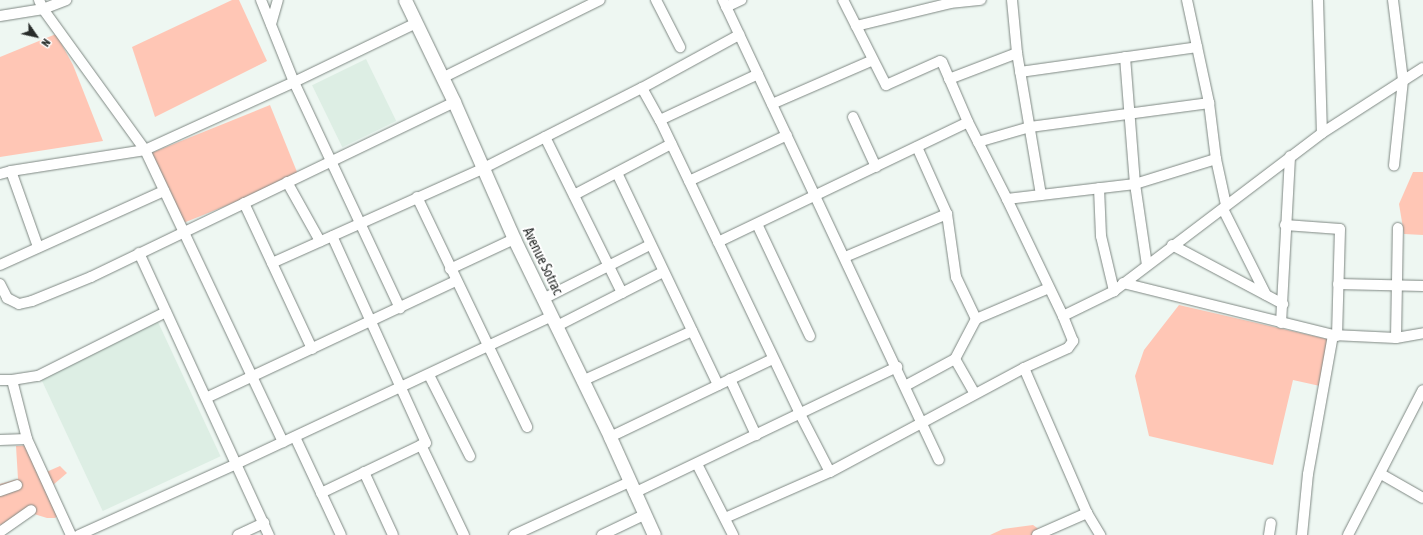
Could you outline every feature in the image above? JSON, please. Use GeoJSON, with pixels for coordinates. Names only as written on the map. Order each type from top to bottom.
{"type":"FeatureCollection","features":[{"type":"Feature","properties":{"kind":"street"},"geometry":{"type":"LineString","coordinates":[[0,16],[66,0]]}},
{"type":"Feature","properties":{"kind":"street"},"geometry":{"type":"LineString","coordinates":[[261,0],[294,82],[400,308]]}},
{"type":"Feature","properties":{"kind":"street"},"geometry":{"type":"LineString","coordinates":[[271,24],[278,0]]}},
{"type":"Feature","properties":{"kind":"street","name":"Avenue Sotrac"},"geometry":{"type":"LineString","coordinates":[[405,0],[454,102],[482,169],[514,239],[610,437],[631,487],[654,535]]}},
{"type":"Feature","properties":{"kind":"street"},"geometry":{"type":"LineString","coordinates":[[656,0],[680,47]]}},
{"type":"Feature","properties":{"kind":"street"},"geometry":{"type":"LineString","coordinates":[[741,0],[725,4],[923,422],[939,460]]}},
{"type":"Feature","properties":{"kind":"street"},"geometry":{"type":"LineString","coordinates":[[725,518],[830,472],[1024,368],[1068,348],[1073,341],[1063,316],[968,122],[950,79],[940,61],[886,85],[843,0]]}},
{"type":"Feature","properties":{"kind":"street"},"geometry":{"type":"LineString","coordinates":[[856,26],[949,2],[981,0]]}},
{"type":"Feature","properties":{"kind":"street"},"geometry":{"type":"LineString","coordinates":[[1012,0],[1017,53],[1041,195]]}},
{"type":"Feature","properties":{"kind":"street"},"geometry":{"type":"LineString","coordinates":[[1187,0],[1209,103],[1216,159],[1225,207],[1266,295]]}},
{"type":"Feature","properties":{"kind":"street"},"geometry":{"type":"LineString","coordinates":[[1318,0],[1322,133]]}},
{"type":"Feature","properties":{"kind":"street"},"geometry":{"type":"LineString","coordinates":[[1393,0],[1403,80],[1394,166]]}},
{"type":"Feature","properties":{"kind":"street"},"geometry":{"type":"LineString","coordinates":[[442,78],[596,1]]}},
{"type":"Feature","properties":{"kind":"street"},"geometry":{"type":"LineString","coordinates":[[41,5],[145,150],[283,442]]}},
{"type":"Feature","properties":{"kind":"street"},"geometry":{"type":"LineString","coordinates":[[0,174],[145,150],[294,82],[416,23]]}},
{"type":"Feature","properties":{"kind":"street"},"geometry":{"type":"LineString","coordinates":[[272,263],[482,169],[642,88],[739,35]]}},
{"type":"Feature","properties":{"kind":"street"},"geometry":{"type":"LineString","coordinates":[[1020,72],[1197,47]]}},
{"type":"Feature","properties":{"kind":"street"},"geometry":{"type":"LineString","coordinates":[[950,79],[1017,53]]}},
{"type":"Feature","properties":{"kind":"street"},"geometry":{"type":"LineString","coordinates":[[1125,57],[1135,184],[1147,265]]}},
{"type":"Feature","properties":{"kind":"street"},"geometry":{"type":"LineString","coordinates":[[772,104],[873,60]]}},
{"type":"Feature","properties":{"kind":"street"},"geometry":{"type":"LineString","coordinates":[[1063,316],[1114,290],[1322,133],[1423,68]]}},
{"type":"Feature","properties":{"kind":"street"},"geometry":{"type":"LineString","coordinates":[[660,120],[758,74]]}},
{"type":"Feature","properties":{"kind":"street"},"geometry":{"type":"LineString","coordinates":[[642,88],[660,120],[773,359],[830,472]]}},
{"type":"Feature","properties":{"kind":"street"},"geometry":{"type":"LineString","coordinates":[[0,284],[7,298],[19,304],[91,276],[454,102]]}},
{"type":"Feature","properties":{"kind":"street"},"geometry":{"type":"LineString","coordinates":[[978,142],[1030,127],[1209,103]]}},
{"type":"Feature","properties":{"kind":"street"},"geometry":{"type":"LineString","coordinates":[[852,117],[876,167]]}},
{"type":"Feature","properties":{"kind":"street"},"geometry":{"type":"LineString","coordinates":[[718,242],[917,148],[968,122]]}},
{"type":"Feature","properties":{"kind":"street"},"geometry":{"type":"LineString","coordinates":[[689,181],[787,135]]}},
{"type":"Feature","properties":{"kind":"street"},"geometry":{"type":"LineString","coordinates":[[545,137],[622,293]]}},
{"type":"Feature","properties":{"kind":"street"},"geometry":{"type":"LineString","coordinates":[[574,195],[671,144]]}},
{"type":"Feature","properties":{"kind":"street"},"geometry":{"type":"LineString","coordinates":[[917,148],[946,214],[956,277],[976,319]]}},
{"type":"Feature","properties":{"kind":"street"},"geometry":{"type":"LineString","coordinates":[[1282,323],[1285,225],[1290,156]]}},
{"type":"Feature","properties":{"kind":"street"},"geometry":{"type":"LineString","coordinates":[[1007,199],[1135,184],[1216,159]]}},
{"type":"Feature","properties":{"kind":"street"},"geometry":{"type":"LineString","coordinates":[[11,171],[38,247]]}},
{"type":"Feature","properties":{"kind":"street"},"geometry":{"type":"LineString","coordinates":[[617,173],[718,385]]}},
{"type":"Feature","properties":{"kind":"street"},"geometry":{"type":"LineString","coordinates":[[287,182],[320,242]]}},
{"type":"Feature","properties":{"kind":"street"},"geometry":{"type":"LineString","coordinates":[[1099,188],[1101,236],[1114,290]]}},
{"type":"Feature","properties":{"kind":"street"},"geometry":{"type":"LineString","coordinates":[[0,264],[164,192]]}},
{"type":"Feature","properties":{"kind":"street"},"geometry":{"type":"LineString","coordinates":[[417,197],[450,269],[527,427]]}},
{"type":"Feature","properties":{"kind":"street"},"geometry":{"type":"LineString","coordinates":[[244,203],[312,349]]}},
{"type":"Feature","properties":{"kind":"street"},"geometry":{"type":"LineString","coordinates":[[844,257],[946,214]]}},
{"type":"Feature","properties":{"kind":"street"},"geometry":{"type":"LineString","coordinates":[[757,224],[810,336]]}},
{"type":"Feature","properties":{"kind":"street"},"geometry":{"type":"LineString","coordinates":[[1285,225],[1340,229],[1335,336],[1308,474],[1302,535]]}},
{"type":"Feature","properties":{"kind":"street"},"geometry":{"type":"LineString","coordinates":[[1396,338],[1398,228]]}},
{"type":"Feature","properties":{"kind":"street"},"geometry":{"type":"LineString","coordinates":[[321,492],[426,443],[332,236]]}},
{"type":"Feature","properties":{"kind":"street"},"geometry":{"type":"LineString","coordinates":[[450,269],[514,239]]}},
{"type":"Feature","properties":{"kind":"street"},"geometry":{"type":"LineString","coordinates":[[543,299],[650,245]]}},
{"type":"Feature","properties":{"kind":"street"},"geometry":{"type":"LineString","coordinates":[[1172,245],[1283,304]]}},
{"type":"Feature","properties":{"kind":"street"},"geometry":{"type":"LineString","coordinates":[[139,253],[269,535]]}},
{"type":"Feature","properties":{"kind":"street"},"geometry":{"type":"LineString","coordinates":[[79,535],[488,347],[622,293],[663,272]]}},
{"type":"Feature","properties":{"kind":"street"},"geometry":{"type":"LineString","coordinates":[[206,398],[456,281]]}},
{"type":"Feature","properties":{"kind":"street"},"geometry":{"type":"LineString","coordinates":[[1123,283],[1335,336],[1396,338],[1423,333]]}},
{"type":"Feature","properties":{"kind":"street"},"geometry":{"type":"LineString","coordinates":[[1338,284],[1423,286]]}},
{"type":"Feature","properties":{"kind":"street"},"geometry":{"type":"LineString","coordinates":[[906,386],[955,359],[976,319],[1049,288]]}},
{"type":"Feature","properties":{"kind":"street"},"geometry":{"type":"LineString","coordinates":[[0,380],[12,380],[38,376],[166,312]]}},
{"type":"Feature","properties":{"kind":"street"},"geometry":{"type":"LineString","coordinates":[[582,381],[692,331]]}},
{"type":"Feature","properties":{"kind":"street"},"geometry":{"type":"LineString","coordinates":[[610,437],[773,359]]}},
{"type":"Feature","properties":{"kind":"street"},"geometry":{"type":"LineString","coordinates":[[955,359],[975,394]]}},
{"type":"Feature","properties":{"kind":"street"},"geometry":{"type":"LineString","coordinates":[[514,535],[631,487],[697,464],[897,367]]}},
{"type":"Feature","properties":{"kind":"street"},"geometry":{"type":"LineString","coordinates":[[1024,368],[1087,513],[1100,535]]}},
{"type":"Feature","properties":{"kind":"street"},"geometry":{"type":"LineString","coordinates":[[429,375],[470,456]]}},
{"type":"Feature","properties":{"kind":"street"},"geometry":{"type":"LineString","coordinates":[[730,379],[756,435]]}},
{"type":"Feature","properties":{"kind":"street"},"geometry":{"type":"LineString","coordinates":[[12,380],[27,439],[71,535]]}},
{"type":"Feature","properties":{"kind":"street"},"geometry":{"type":"LineString","coordinates":[[1348,535],[1381,474],[1423,390]]}},
{"type":"Feature","properties":{"kind":"street"},"geometry":{"type":"LineString","coordinates":[[295,437],[341,535]]}},
{"type":"Feature","properties":{"kind":"street"},"geometry":{"type":"LineString","coordinates":[[0,440],[27,439]]}},
{"type":"Feature","properties":{"kind":"street"},"geometry":{"type":"LineString","coordinates":[[421,445],[464,535]]}},
{"type":"Feature","properties":{"kind":"street"},"geometry":{"type":"LineString","coordinates":[[697,464],[733,535]]}},
{"type":"Feature","properties":{"kind":"street"},"geometry":{"type":"LineString","coordinates":[[364,472],[393,535]]}},
{"type":"Feature","properties":{"kind":"street"},"geometry":{"type":"LineString","coordinates":[[1381,474],[1423,498]]}},
{"type":"Feature","properties":{"kind":"street"},"geometry":{"type":"LineString","coordinates":[[0,491],[17,485]]}},
{"type":"Feature","properties":{"kind":"street"},"geometry":{"type":"LineString","coordinates":[[0,532],[31,510]]}},
{"type":"Feature","properties":{"kind":"street"},"geometry":{"type":"LineString","coordinates":[[1037,535],[1087,513]]}},
{"type":"Feature","properties":{"kind":"street"},"geometry":{"type":"LineString","coordinates":[[602,535],[644,515]]}},
{"type":"Feature","properties":{"kind":"street"},"geometry":{"type":"LineString","coordinates":[[238,535],[264,523]]}},
{"type":"Feature","properties":{"kind":"street"},"geometry":{"type":"LineString","coordinates":[[1269,535],[1271,523]]}},
{"type":"Feature","properties":{"kind":"shaded area"},"geometry":{"type":"Polygon","coordinates":[[[232,0],[239,0],[267,61],[155,117],[132,47],[232,0]]]}},
{"type":"Feature","properties":{"kind":"shaded area"},"geometry":{"type":"Polygon","coordinates":[[[56,34],[73,65],[103,141],[0,157],[0,57],[56,34]]]}},
{"type":"Feature","properties":{"kind":"shaded area"},"geometry":{"type":"Polygon","coordinates":[[[366,59],[396,121],[342,147],[312,85],[366,59]]]}},
{"type":"Feature","properties":{"kind":"shaded area"},"geometry":{"type":"Polygon","coordinates":[[[270,105],[299,176],[180,224],[151,153],[270,105]]]}},
{"type":"Feature","properties":{"kind":"shaded area"},"geometry":{"type":"Polygon","coordinates":[[[1413,172],[1423,172],[1423,235],[1404,234],[1399,204],[1413,172]]]}},
{"type":"Feature","properties":{"kind":"shaded area"},"geometry":{"type":"Polygon","coordinates":[[[1179,305],[1331,340],[1320,386],[1293,380],[1273,465],[1149,436],[1135,376],[1144,350],[1179,305]]]}},
{"type":"Feature","properties":{"kind":"shaded area"},"geometry":{"type":"Polygon","coordinates":[[[158,322],[221,456],[103,511],[40,377],[158,322]]]}},
{"type":"Feature","properties":{"kind":"shaded area"},"geometry":{"type":"Polygon","coordinates":[[[32,445],[44,473],[60,466],[67,473],[53,485],[62,512],[55,518],[47,518],[34,514],[6,532],[0,524],[0,484],[18,479],[16,446],[32,445]]]}},
{"type":"Feature","properties":{"kind":"shaded area"},"geometry":{"type":"Polygon","coordinates":[[[1033,525],[1047,535],[990,535],[1003,529],[1033,525]]]}}]}
